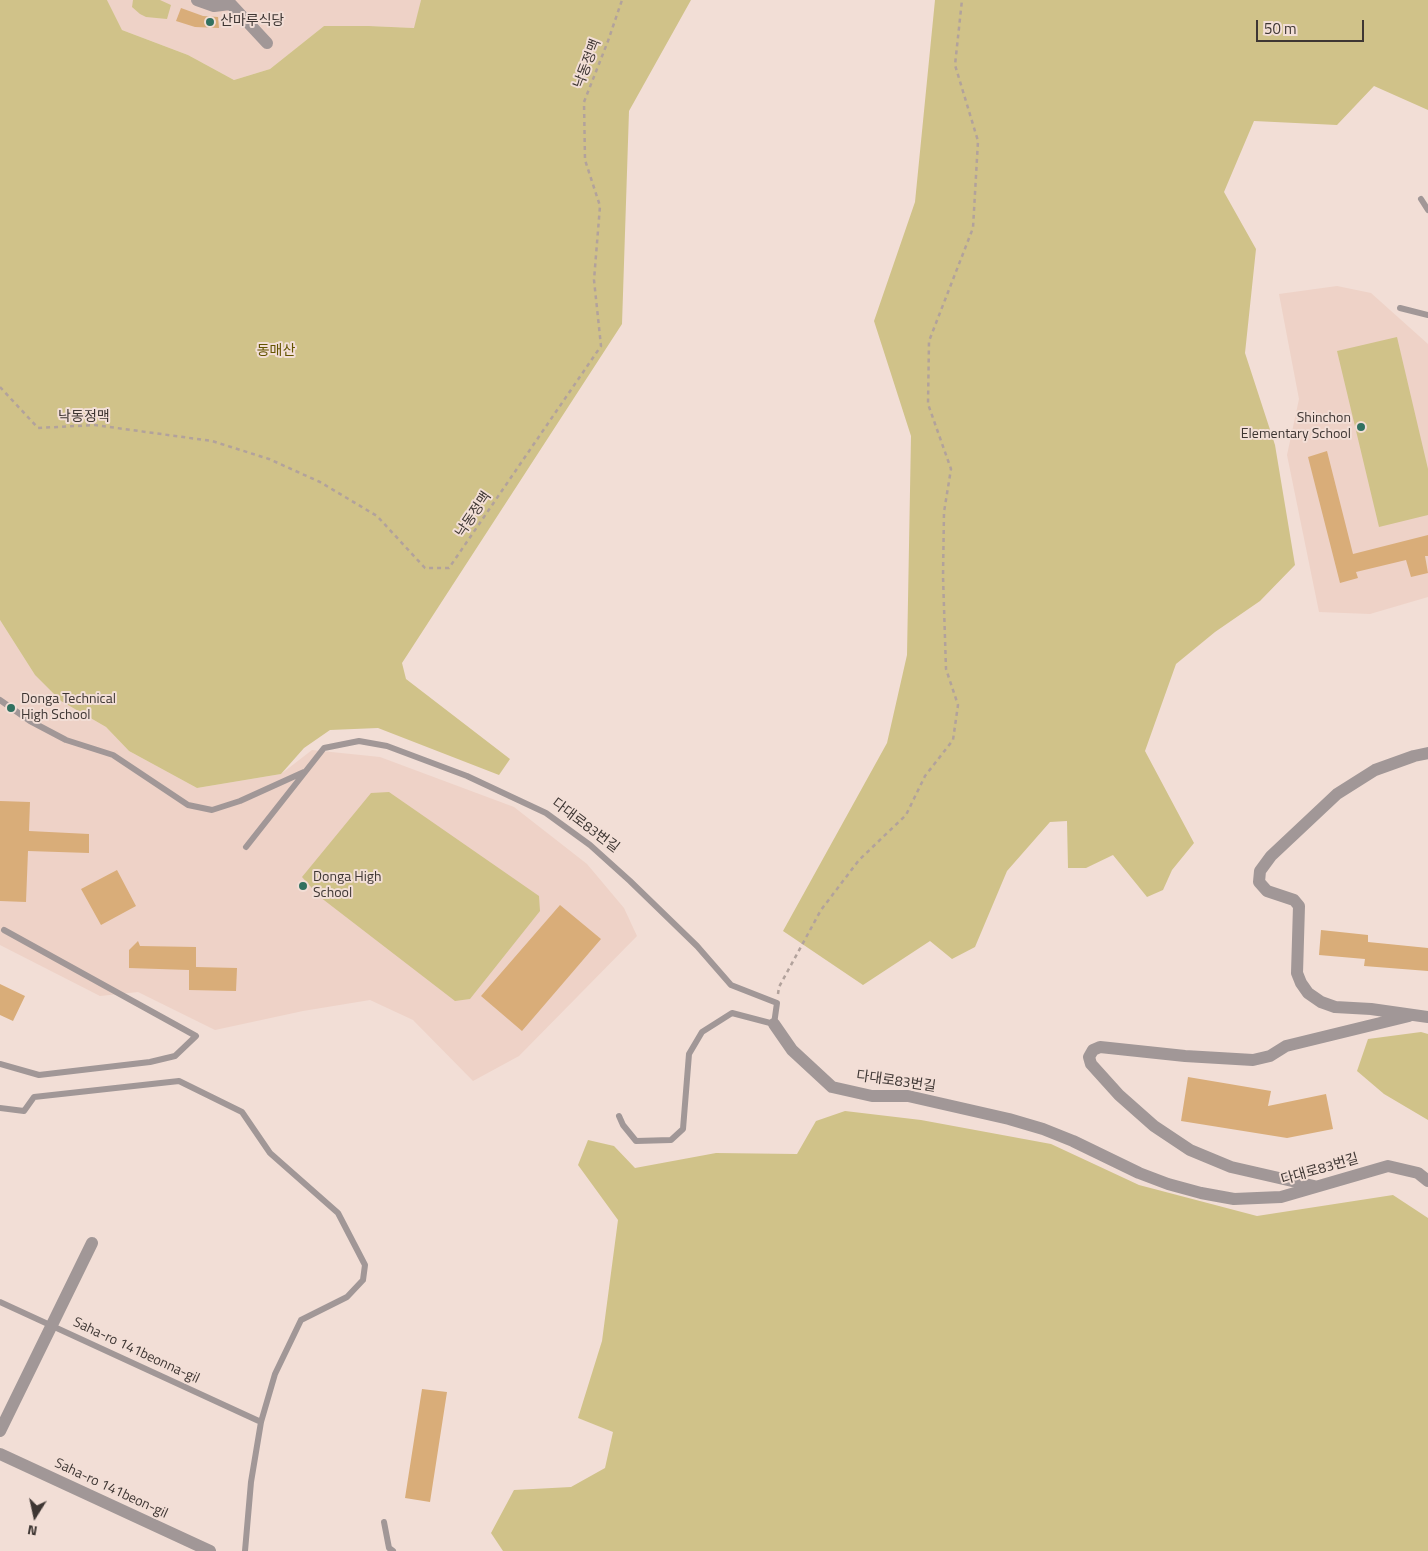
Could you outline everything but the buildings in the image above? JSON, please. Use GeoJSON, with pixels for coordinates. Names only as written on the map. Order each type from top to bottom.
{"type":"FeatureCollection","features":[{"type":"Feature","properties":{"kind":"street"},"geometry":{"type":"LineString","coordinates":[[196,0],[214,6],[230,1],[266,43]]}},
{"type":"Feature","properties":{"kind":"street"},"geometry":{"type":"LineString","coordinates":[[1428,753],[1375,770],[1337,794],[1271,856],[1260,871],[1259,882],[1267,891],[1294,900],[1299,906],[1297,973],[1300,983],[1308,993],[1321,1002],[1335,1007],[1371,1009],[1409,1016],[1428,1017]]}},
{"type":"Feature","properties":{"kind":"street"},"geometry":{"type":"LineString","coordinates":[[1316,1186],[1231,1167],[1190,1150],[1154,1126],[1119,1095],[1091,1064],[1089,1057],[1093,1050],[1100,1047],[1185,1056],[1253,1060],[1270,1056],[1286,1046],[1409,1016]]}},
{"type":"Feature","properties":{"kind":"street","name":"다대로83번길"},"geometry":{"type":"LineString","coordinates":[[774,1024],[792,1050],[832,1087],[872,1096],[908,1096],[1009,1119],[1043,1129],[1073,1141],[1168,1184],[1201,1193],[1234,1199],[1281,1197],[1388,1166],[1418,1173],[1428,1181]]}},
{"type":"Feature","properties":{"kind":"street"},"geometry":{"type":"LineString","coordinates":[[0,1432],[92,1243]]}},
{"type":"Feature","properties":{"kind":"street","name":"Saha-ro 141beon-gil"},"geometry":{"type":"LineString","coordinates":[[0,1454],[210,1551]]}},
{"type":"Feature","properties":{"kind":"lane"},"geometry":{"type":"LineString","coordinates":[[1422,199],[1428,210]]}},
{"type":"Feature","properties":{"kind":"lane"},"geometry":{"type":"LineString","coordinates":[[1400,308],[1428,315]]}},
{"type":"Feature","properties":{"kind":"lane"},"geometry":{"type":"LineString","coordinates":[[0,700],[30,721],[66,740],[112,755],[188,805],[212,810],[240,802],[306,771]]}},
{"type":"Feature","properties":{"kind":"lane","name":"다대로83번길"},"geometry":{"type":"LineString","coordinates":[[246,847],[324,748],[359,742],[387,746],[467,776],[546,813],[590,845],[630,881],[697,946],[730,985],[777,1003]]}},
{"type":"Feature","properties":{"kind":"lane"},"geometry":{"type":"LineString","coordinates":[[0,1064],[39,1075],[150,1062],[174,1056],[196,1036],[4,930]]}},
{"type":"Feature","properties":{"kind":"lane"},"geometry":{"type":"LineString","coordinates":[[619,1116],[623,1125],[636,1141],[671,1140],[683,1130],[689,1054],[702,1032],[732,1013],[774,1024],[777,1003]]}},
{"type":"Feature","properties":{"kind":"lane"},"geometry":{"type":"LineString","coordinates":[[0,1108],[24,1111],[34,1097],[179,1080],[242,1112],[270,1153],[338,1213],[366,1265],[363,1280],[347,1297],[300,1320],[275,1374],[261,1422],[251,1482],[245,1551]]}},
{"type":"Feature","properties":{"kind":"lane","name":"Saha-ro 141beonna-gil"},"geometry":{"type":"LineString","coordinates":[[0,1302],[261,1422]]}},
{"type":"Feature","properties":{"kind":"lane"},"geometry":{"type":"LineString","coordinates":[[384,1522],[389,1548],[393,1551]]}},
{"type":"Feature","properties":{"kind":"path","name":"낙동정맥"},"geometry":{"type":"LineString","coordinates":[[0,387],[38,428],[95,425],[212,441],[269,459],[320,482],[377,516],[426,568],[449,568],[601,346],[594,280],[600,206],[585,160],[584,102],[622,0]]}},
{"type":"Feature","properties":{"kind":"path"},"geometry":{"type":"LineString","coordinates":[[777,1003],[779,987],[821,910],[859,860],[906,815],[925,776],[953,740],[958,705],[946,669],[943,576],[944,512],[951,469],[928,404],[929,341],[973,228],[978,140],[955,66],[962,0]]}},
{"type":"Feature","properties":{"kind":"shaded area"},"geometry":{"type":"Polygon","coordinates":[[[107,0],[421,0],[415,28],[324,26],[270,69],[234,80],[188,55],[122,30],[107,0]]]}},
{"type":"Feature","properties":{"kind":"shaded area","name":"Shinchon Elementary School"},"geometry":{"type":"Polygon","coordinates":[[[1337,286],[1371,293],[1428,344],[1428,597],[1370,614],[1319,612],[1287,455],[1299,399],[1279,294],[1337,286]]]}},
{"type":"Feature","properties":{"kind":"shaded area","name":"Donga High School"},"geometry":{"type":"Polygon","coordinates":[[[0,620],[35,675],[61,701],[106,727],[129,751],[197,788],[281,774],[312,750],[380,757],[514,807],[587,864],[624,908],[637,936],[519,1056],[473,1081],[413,1020],[370,1000],[303,1011],[215,1030],[138,992],[100,996],[0,945],[0,620]]]}},
{"type":"Feature","properties":{"kind":"green space","name":"동매산"},"geometry":{"type":"Polygon","coordinates":[[[0,0],[107,0],[122,30],[188,55],[234,80],[270,69],[324,26],[414,28],[421,0],[691,0],[629,111],[622,324],[402,663],[406,679],[510,759],[499,775],[378,728],[330,730],[304,748],[281,774],[197,788],[129,751],[106,727],[61,701],[35,675],[0,620],[0,0]]]}},
{"type":"Feature","properties":{"kind":"green space"},"geometry":{"type":"Polygon","coordinates":[[[133,0],[160,0],[171,5],[167,19],[146,17],[140,14],[132,7],[133,0]]]}},
{"type":"Feature","properties":{"kind":"green space"},"geometry":{"type":"Polygon","coordinates":[[[935,0],[1428,0],[1428,110],[1374,86],[1337,125],[1254,121],[1224,192],[1256,249],[1245,353],[1275,445],[1295,565],[1260,601],[1215,632],[1176,664],[1145,751],[1194,843],[1172,870],[1163,890],[1147,897],[1113,855],[1086,868],[1068,868],[1067,821],[1050,822],[1007,871],[975,947],[952,959],[930,941],[863,985],[783,931],[887,743],[907,655],[911,436],[874,321],[915,202],[935,0]]]}},
{"type":"Feature","properties":{"kind":"green space"},"geometry":{"type":"Polygon","coordinates":[[[1397,337],[1428,469],[1428,515],[1379,527],[1337,351],[1397,337]]]}},
{"type":"Feature","properties":{"kind":"green space"},"geometry":{"type":"Polygon","coordinates":[[[389,792],[539,896],[540,911],[470,999],[455,1001],[320,897],[302,877],[371,793],[389,792]]]}},
{"type":"Feature","properties":{"kind":"green space"},"geometry":{"type":"Polygon","coordinates":[[[1421,1032],[1428,1034],[1428,1120],[1384,1094],[1357,1071],[1368,1039],[1421,1032]]]}},
{"type":"Feature","properties":{"kind":"green space"},"geometry":{"type":"Polygon","coordinates":[[[845,1111],[921,1120],[1051,1144],[1139,1185],[1257,1216],[1393,1195],[1428,1218],[1428,1551],[503,1551],[491,1533],[514,1490],[571,1487],[605,1468],[613,1432],[578,1418],[602,1341],[618,1220],[578,1165],[588,1140],[614,1146],[635,1168],[716,1153],[797,1154],[816,1121],[845,1111]]]}},
{"type":"Feature","properties":{"kind":"place","name":"산마루식당"},"geometry":{"type":"Point","coordinates":[210,22]}},
{"type":"Feature","properties":{"kind":"place","name":"Shinchon Elementary School"},"geometry":{"type":"Point","coordinates":[1361,427]}},
{"type":"Feature","properties":{"kind":"place","name":"Donga Technical High School"},"geometry":{"type":"Point","coordinates":[11,708]}},
{"type":"Feature","properties":{"kind":"place","name":"Donga High School"},"geometry":{"type":"Point","coordinates":[303,886]}}]}
